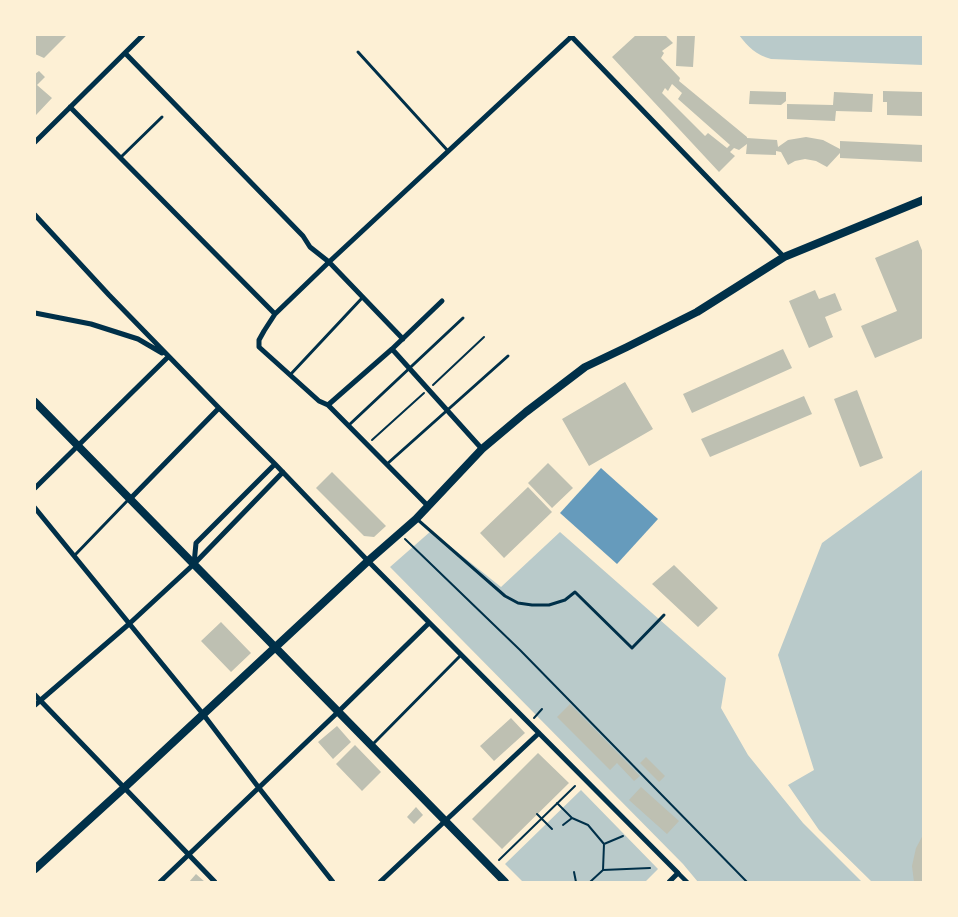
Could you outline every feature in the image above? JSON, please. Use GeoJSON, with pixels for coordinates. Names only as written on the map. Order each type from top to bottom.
{"type":"FeatureCollection","features":[{"type":"Feature","properties":{"kind":"street"},"geometry":{"type":"LineString","coordinates":[[35,142],[143,35]]}},
{"type":"Feature","properties":{"kind":"street"},"geometry":{"type":"LineString","coordinates":[[429,507],[328,405],[319,401],[259,347],[259,340],[275,314],[571,36],[784,257]]}},
{"type":"Feature","properties":{"kind":"street"},"geometry":{"type":"LineString","coordinates":[[125,53],[303,236],[310,247],[329,262],[403,339]]}},
{"type":"Feature","properties":{"kind":"street"},"geometry":{"type":"LineString","coordinates":[[70,107],[275,314]]}},
{"type":"Feature","properties":{"kind":"street"},"geometry":{"type":"LineString","coordinates":[[35,869],[368,561],[429,507],[482,449],[585,366],[628,347],[696,312],[784,257],[923,200]]}},
{"type":"Feature","properties":{"kind":"street"},"geometry":{"type":"LineString","coordinates":[[35,215],[168,357],[687,882]]}},
{"type":"Feature","properties":{"kind":"street"},"geometry":{"type":"LineString","coordinates":[[328,405],[403,339],[442,301]]}},
{"type":"Feature","properties":{"kind":"street"},"geometry":{"type":"LineString","coordinates":[[35,313],[91,324],[138,339],[168,357]]}},
{"type":"Feature","properties":{"kind":"street"},"geometry":{"type":"LineString","coordinates":[[392,349],[482,449]]}},
{"type":"Feature","properties":{"kind":"street"},"geometry":{"type":"LineString","coordinates":[[35,488],[168,357]]}},
{"type":"Feature","properties":{"kind":"street"},"geometry":{"type":"LineString","coordinates":[[35,402],[505,882]]}},
{"type":"Feature","properties":{"kind":"street"},"geometry":{"type":"LineString","coordinates":[[130,499],[218,408]]}},
{"type":"Feature","properties":{"kind":"street"},"geometry":{"type":"LineString","coordinates":[[194,564],[196,543],[275,464]]}},
{"type":"Feature","properties":{"kind":"street"},"geometry":{"type":"LineString","coordinates":[[35,705],[129,624],[194,564],[283,472]]}},
{"type":"Feature","properties":{"kind":"street"},"geometry":{"type":"LineString","coordinates":[[35,508],[204,714],[333,882]]}},
{"type":"Feature","properties":{"kind":"street"},"geometry":{"type":"LineString","coordinates":[[160,882],[429,623]]}},
{"type":"Feature","properties":{"kind":"street"},"geometry":{"type":"LineString","coordinates":[[35,695],[215,882]]}},
{"type":"Feature","properties":{"kind":"street"},"geometry":{"type":"LineString","coordinates":[[380,882],[539,733]]}},
{"type":"Feature","properties":{"kind":"street"},"geometry":{"type":"LineString","coordinates":[[669,882],[678,872]]}},
{"type":"Feature","properties":{"kind":"lane"},"geometry":{"type":"LineString","coordinates":[[358,52],[448,151]]}},
{"type":"Feature","properties":{"kind":"lane"},"geometry":{"type":"LineString","coordinates":[[120,158],[162,118]]}},
{"type":"Feature","properties":{"kind":"lane"},"geometry":{"type":"LineString","coordinates":[[290,375],[362,297]]}},
{"type":"Feature","properties":{"kind":"lane"},"geometry":{"type":"LineString","coordinates":[[349,425],[463,318]]}},
{"type":"Feature","properties":{"kind":"lane"},"geometry":{"type":"LineString","coordinates":[[387,464],[508,356]]}},
{"type":"Feature","properties":{"kind":"lane"},"geometry":{"type":"LineString","coordinates":[[74,556],[130,499]]}},
{"type":"Feature","properties":{"kind":"lane"},"geometry":{"type":"LineString","coordinates":[[416,519],[505,596],[518,603],[549,605],[565,600],[575,592],[632,648],[664,615]]}},
{"type":"Feature","properties":{"kind":"lane"},"geometry":{"type":"LineString","coordinates":[[372,746],[461,655]]}},
{"type":"Feature","properties":{"kind":"path"},"geometry":{"type":"LineString","coordinates":[[399,534],[520,650],[747,882]]}},
{"type":"Feature","properties":{"kind":"path"},"geometry":{"type":"LineString","coordinates":[[534,718],[542,710]]}},
{"type":"Feature","properties":{"kind":"path"},"geometry":{"type":"LineString","coordinates":[[499,860],[575,786]]}},
{"type":"Feature","properties":{"kind":"path"},"geometry":{"type":"LineString","coordinates":[[557,803],[572,818],[588,825],[604,844],[603,870]]}},
{"type":"Feature","properties":{"kind":"path"},"geometry":{"type":"LineString","coordinates":[[537,814],[552,829]]}},
{"type":"Feature","properties":{"kind":"path"},"geometry":{"type":"LineString","coordinates":[[563,825],[572,818]]}},
{"type":"Feature","properties":{"kind":"path"},"geometry":{"type":"LineString","coordinates":[[604,844],[623,836]]}},
{"type":"Feature","properties":{"kind":"path"},"geometry":{"type":"LineString","coordinates":[[590,882],[603,870],[650,868]]}},
{"type":"Feature","properties":{"kind":"path"},"geometry":{"type":"LineString","coordinates":[[574,872],[576,882]]}},
{"type":"Feature","properties":{"kind":"shaded area"},"geometry":{"type":"Polygon","coordinates":[[[739,35],[923,35],[923,65],[771,59],[753,50],[739,35]]]}},
{"type":"Feature","properties":{"kind":"shaded area"},"geometry":{"type":"Polygon","coordinates":[[[923,442],[923,882],[872,882],[819,830],[788,785],[814,770],[778,655],[822,543],[922,470],[923,442]]]}},
{"type":"Feature","properties":{"kind":"shaded area"},"geometry":{"type":"Polygon","coordinates":[[[431,531],[501,587],[560,532],[726,678],[721,708],[748,755],[803,823],[862,882],[698,882],[683,864],[390,567],[431,531]]]}},
{"type":"Feature","properties":{"kind":"shaded area"},"geometry":{"type":"Polygon","coordinates":[[[581,790],[658,869],[645,882],[523,882],[505,864],[581,790]]]}},
{"type":"Feature","properties":{"kind":"water"},"geometry":{"type":"Polygon","coordinates":[[[601,468],[658,519],[617,564],[560,513],[601,468]]]}},
{"type":"Feature","properties":{"kind":"building"},"geometry":{"type":"Polygon","coordinates":[[[35,35],[67,35],[44,58],[35,54],[35,35]]]}},
{"type":"Feature","properties":{"kind":"building"},"geometry":{"type":"Polygon","coordinates":[[[636,35],[665,35],[673,43],[662,51],[664,53],[661,58],[680,78],[679,81],[747,138],[777,140],[778,147],[788,140],[806,137],[823,140],[840,149],[840,141],[923,145],[923,162],[840,158],[840,153],[827,167],[816,161],[805,159],[788,165],[781,152],[776,151],[776,155],[746,154],[747,144],[739,150],[734,148],[730,152],[735,156],[719,172],[612,57],[636,35]],[[672,84],[668,91],[665,88],[662,93],[705,136],[708,133],[727,148],[730,145],[678,99],[682,93],[672,84]]]}},
{"type":"Feature","properties":{"kind":"building"},"geometry":{"type":"Polygon","coordinates":[[[677,35],[695,35],[693,67],[676,66],[677,35]]]}},
{"type":"Feature","properties":{"kind":"building"},"geometry":{"type":"Polygon","coordinates":[[[39,71],[45,77],[37,85],[52,98],[36,115],[35,74],[39,71]]]}},
{"type":"Feature","properties":{"kind":"building"},"geometry":{"type":"Polygon","coordinates":[[[750,91],[786,92],[786,101],[781,105],[749,104],[750,91]]]}},
{"type":"Feature","properties":{"kind":"building"},"geometry":{"type":"Polygon","coordinates":[[[883,91],[923,92],[923,116],[887,115],[887,102],[883,102],[883,91]]]}},
{"type":"Feature","properties":{"kind":"building"},"geometry":{"type":"Polygon","coordinates":[[[834,92],[873,94],[872,112],[836,111],[835,121],[787,119],[787,104],[833,105],[834,92]]]}},
{"type":"Feature","properties":{"kind":"building"},"geometry":{"type":"Polygon","coordinates":[[[918,240],[923,253],[923,338],[875,358],[861,326],[897,311],[875,258],[918,240]]]}},
{"type":"Feature","properties":{"kind":"building"},"geometry":{"type":"Polygon","coordinates":[[[815,290],[819,299],[835,293],[842,310],[825,317],[833,337],[809,348],[789,301],[815,290]]]}},
{"type":"Feature","properties":{"kind":"building"},"geometry":{"type":"Polygon","coordinates":[[[783,349],[792,368],[692,413],[683,394],[783,349]]]}},
{"type":"Feature","properties":{"kind":"building"},"geometry":{"type":"Polygon","coordinates":[[[625,382],[653,429],[589,466],[562,419],[625,382]]]}},
{"type":"Feature","properties":{"kind":"building"},"geometry":{"type":"Polygon","coordinates":[[[857,390],[883,458],[860,467],[834,399],[857,390]]]}},
{"type":"Feature","properties":{"kind":"building"},"geometry":{"type":"Polygon","coordinates":[[[804,396],[812,414],[710,457],[701,439],[804,396]]]}},
{"type":"Feature","properties":{"kind":"building"},"geometry":{"type":"Polygon","coordinates":[[[548,463],[573,488],[552,508],[528,483],[548,463]]]}},
{"type":"Feature","properties":{"kind":"building"},"geometry":{"type":"Polygon","coordinates":[[[332,472],[386,526],[374,537],[364,536],[316,488],[332,472]]]}},
{"type":"Feature","properties":{"kind":"building"},"geometry":{"type":"Polygon","coordinates":[[[528,487],[552,512],[504,558],[480,533],[528,487]]]}},
{"type":"Feature","properties":{"kind":"building"},"geometry":{"type":"Polygon","coordinates":[[[674,565],[718,608],[698,627],[652,584],[674,565]]]}},
{"type":"Feature","properties":{"kind":"building"},"geometry":{"type":"Polygon","coordinates":[[[221,622],[251,653],[231,672],[201,641],[221,622]]]}},
{"type":"Feature","properties":{"kind":"building"},"geometry":{"type":"Polygon","coordinates":[[[570,704],[640,776],[634,781],[617,763],[610,770],[557,717],[570,704]]]}},
{"type":"Feature","properties":{"kind":"building"},"geometry":{"type":"Polygon","coordinates":[[[511,718],[525,733],[494,761],[480,746],[511,718]]]}},
{"type":"Feature","properties":{"kind":"building"},"geometry":{"type":"Polygon","coordinates":[[[337,726],[351,742],[333,759],[318,742],[337,726]]]}},
{"type":"Feature","properties":{"kind":"building"},"geometry":{"type":"Polygon","coordinates":[[[355,745],[381,772],[362,791],[336,764],[355,745]]]}},
{"type":"Feature","properties":{"kind":"building"},"geometry":{"type":"Polygon","coordinates":[[[538,753],[569,783],[502,849],[472,819],[538,753]]]}},
{"type":"Feature","properties":{"kind":"building"},"geometry":{"type":"Polygon","coordinates":[[[646,757],[665,776],[659,782],[640,763],[646,757]]]}},
{"type":"Feature","properties":{"kind":"building"},"geometry":{"type":"Polygon","coordinates":[[[641,787],[679,821],[667,834],[629,800],[641,787]]]}},
{"type":"Feature","properties":{"kind":"building"},"geometry":{"type":"Polygon","coordinates":[[[416,807],[423,815],[414,824],[407,817],[416,807]]]}},
{"type":"Feature","properties":{"kind":"building"},"geometry":{"type":"Polygon","coordinates":[[[923,835],[923,882],[914,882],[912,866],[916,848],[923,835]]]}},
{"type":"Feature","properties":{"kind":"building"},"geometry":{"type":"Polygon","coordinates":[[[196,874],[205,882],[189,882],[196,874]]]}}]}
